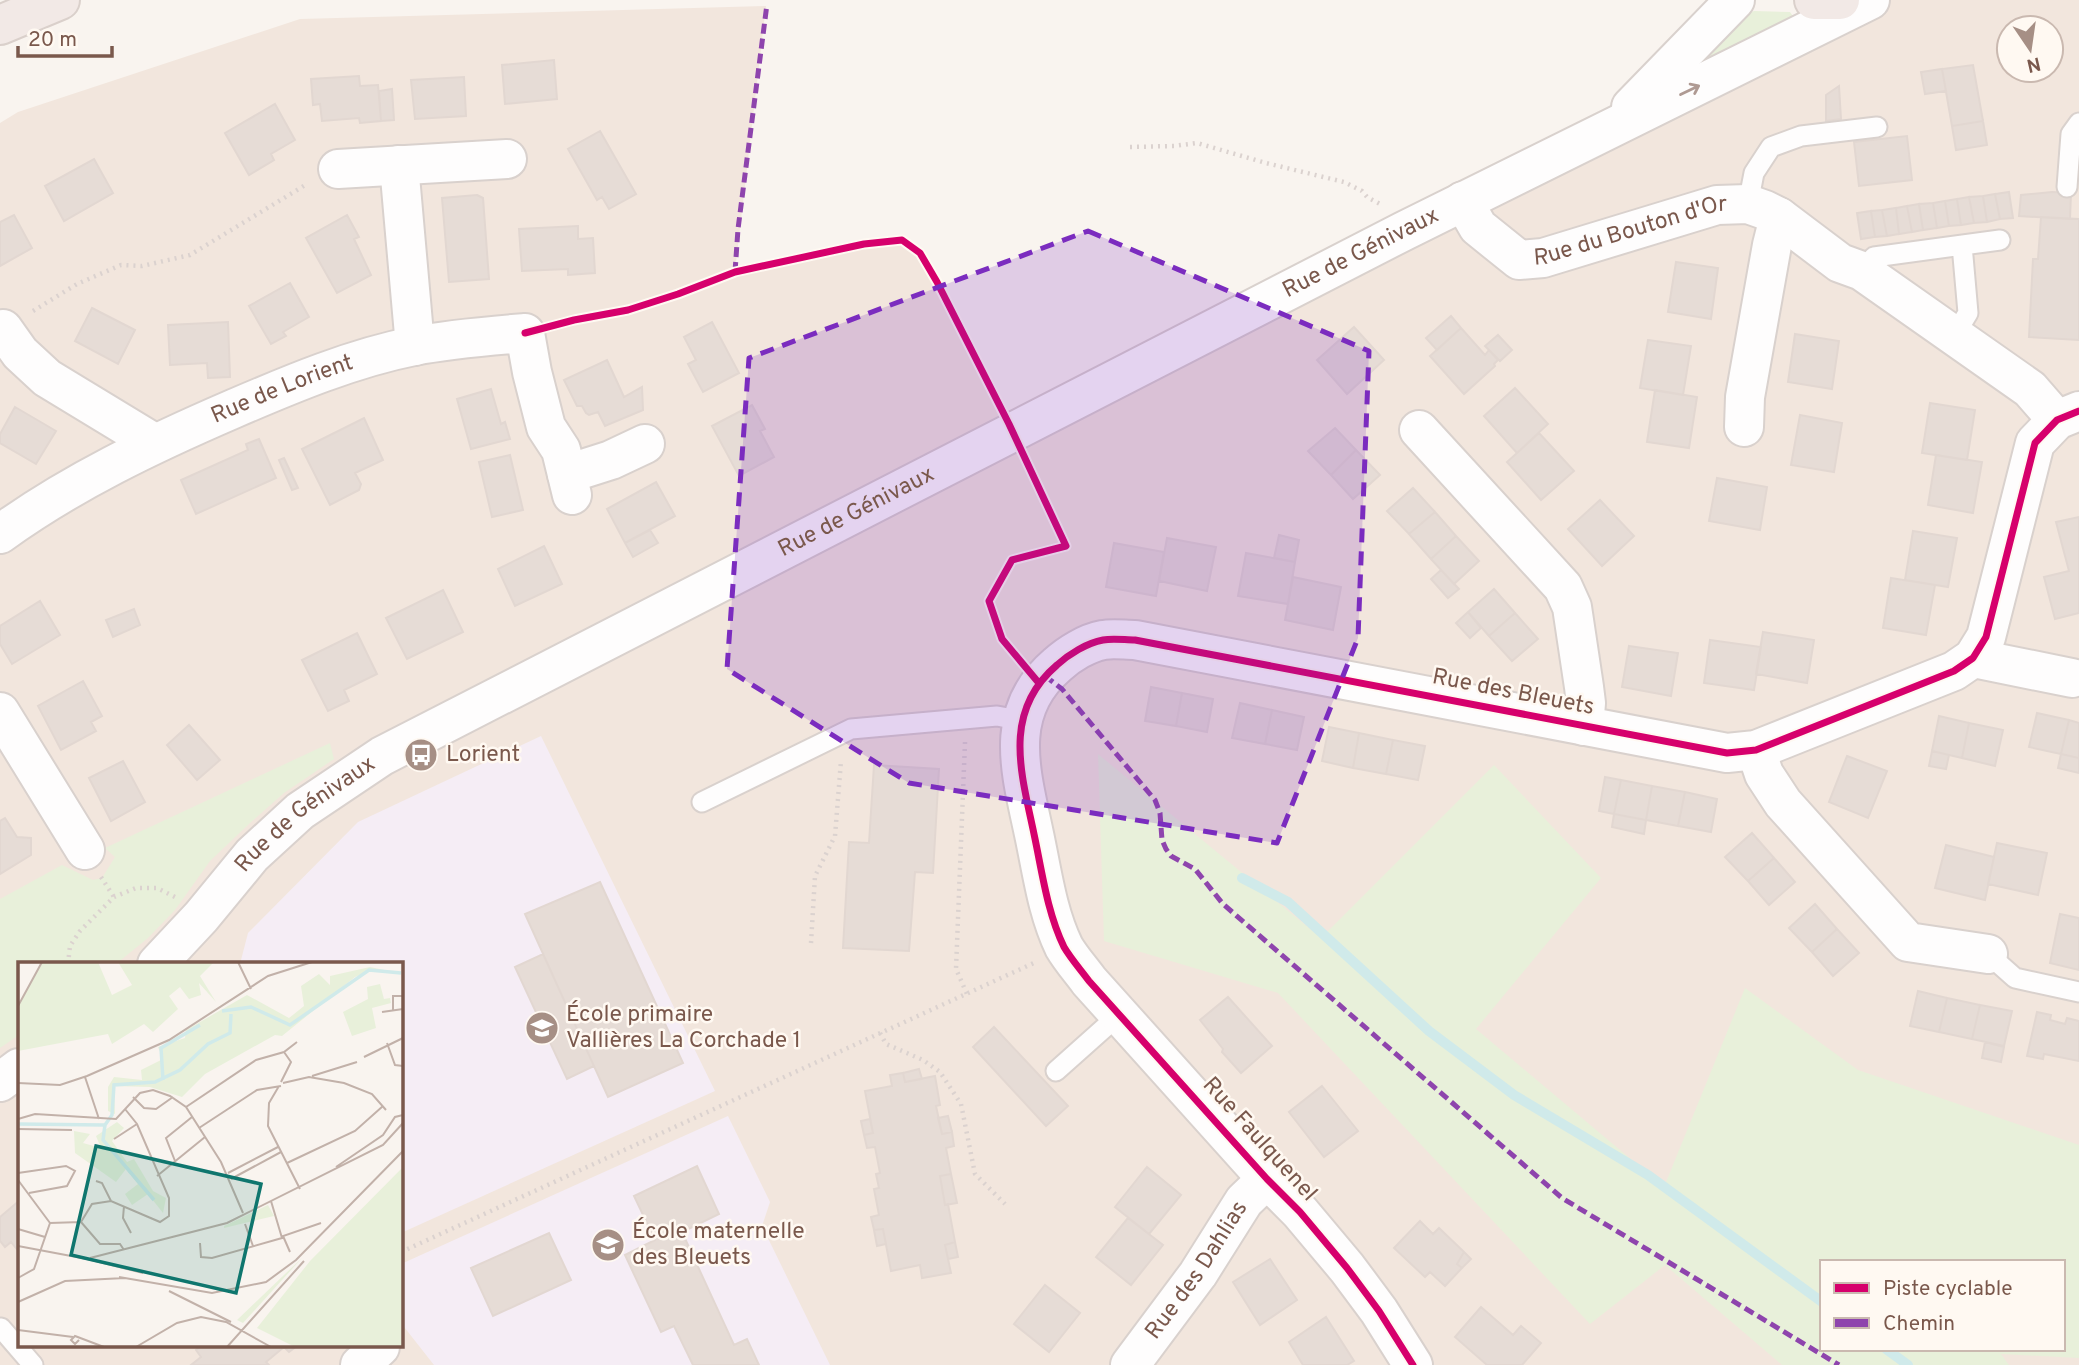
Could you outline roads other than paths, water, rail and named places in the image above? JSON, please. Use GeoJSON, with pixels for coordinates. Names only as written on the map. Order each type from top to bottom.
{"type":"FeatureCollection","features":[{"type":"Feature","properties":{"kind":"highway"},"geometry":{"type":"LineString","coordinates":[[0,25],[60,0]]}},
{"type":"Feature","properties":{"kind":"highway"},"geometry":{"type":"LineString","coordinates":[[1814,0],[1840,0]]}},
{"type":"Feature","properties":{"kind":"street","name":"Rue de Génivaux"},"geometry":{"type":"LineString","coordinates":[[1607,131],[1735,0]]}},
{"type":"Feature","properties":{"kind":"street","name":"Rue de Génivaux"},"geometry":{"type":"LineString","coordinates":[[159,962],[201,917],[252,855],[300,811],[382,756],[1404,230],[1870,0]]}},
{"type":"Feature","properties":{"kind":"street"},"geometry":{"type":"LineString","coordinates":[[338,169],[507,159]]}},
{"type":"Feature","properties":{"kind":"street"},"geometry":{"type":"LineString","coordinates":[[399,165],[415,346]]}},
{"type":"Feature","properties":{"kind":"street","name":"Rue du Bouton d'Or"},"geometry":{"type":"LineString","coordinates":[[1463,201],[1478,227],[1518,260],[1543,258],[1717,205],[1764,211]]}},
{"type":"Feature","properties":{"kind":"street"},"geometry":{"type":"LineString","coordinates":[[1764,211],[1840,263],[1861,271],[2068,416],[2035,443],[1986,637],[1973,658],[2072,678]]}},
{"type":"Feature","properties":{"kind":"street"},"geometry":{"type":"LineString","coordinates":[[1744,428],[1745,397],[1772,245],[1764,211]]}},
{"type":"Feature","properties":{"kind":"street"},"geometry":{"type":"LineString","coordinates":[[3,329],[20,353],[47,378],[154,443]]}},
{"type":"Feature","properties":{"kind":"street","name":"Rue de Lorient"},"geometry":{"type":"LineString","coordinates":[[0,534],[37,507],[154,443],[290,384],[384,353],[415,346],[525,333],[547,427],[561,450],[570,484],[645,444]]}},
{"type":"Feature","properties":{"kind":"street","name":"Rue des Bleuets"},"geometry":{"type":"LineString","coordinates":[[1419,430],[1563,587],[1572,607],[1586,703],[1584,726]]}},
{"type":"Feature","properties":{"kind":"street","name":"Rue des Bleuets"},"geometry":{"type":"LineString","coordinates":[[1065,949],[1052,918],[1021,770],[1020,732],[1027,704],[1038,682],[1059,663],[1104,639],[1135,640],[1727,753],[1756,750],[1954,671],[1973,658]]}},
{"type":"Feature","properties":{"kind":"street"},"geometry":{"type":"LineString","coordinates":[[0,712],[85,850]]}},
{"type":"Feature","properties":{"kind":"street"},"geometry":{"type":"LineString","coordinates":[[1756,750],[1764,774],[1783,803],[1908,942],[1989,954]]}},
{"type":"Feature","properties":{"kind":"street","name":"Rue Faulquenel"},"geometry":{"type":"LineString","coordinates":[[1065,949],[1089,981],[1267,1179],[1300,1212],[1347,1268],[1379,1311],[1413,1365]]}},
{"type":"Feature","properties":{"kind":"street"},"geometry":{"type":"LineString","coordinates":[[0,1082],[18,1069]]}},
{"type":"Feature","properties":{"kind":"street","name":"Rue des Dahlias"},"geometry":{"type":"LineString","coordinates":[[1130,1365],[1198,1273],[1244,1201],[1267,1179]]}},
{"type":"Feature","properties":{"kind":"lane"},"geometry":{"type":"LineString","coordinates":[[2067,187],[2071,134],[2079,123]]}},
{"type":"Feature","properties":{"kind":"lane"},"geometry":{"type":"LineString","coordinates":[[1764,211],[1754,173],[1771,147],[1801,136],[1877,127]]}},
{"type":"Feature","properties":{"kind":"lane"},"geometry":{"type":"LineString","coordinates":[[1861,271],[1874,257],[2000,240]]}},
{"type":"Feature","properties":{"kind":"lane"},"geometry":{"type":"LineString","coordinates":[[1954,336],[1968,313],[1962,245]]}},
{"type":"Feature","properties":{"kind":"lane"},"geometry":{"type":"LineString","coordinates":[[702,802],[851,729],[997,716],[1023,721]]}},
{"type":"Feature","properties":{"kind":"lane"},"geometry":{"type":"LineString","coordinates":[[1989,954],[2015,978],[2079,992]]}},
{"type":"Feature","properties":{"kind":"lane"},"geometry":{"type":"LineString","coordinates":[[1056,1071],[1119,1014]]}},
{"type":"Feature","properties":{"kind":"lane"},"geometry":{"type":"LineString","coordinates":[[1,1328],[18,1348]]}},
{"type":"Feature","properties":{"kind":"lane"},"geometry":{"type":"LineString","coordinates":[[18,1348],[33,1365]]}},
{"type":"Feature","properties":{"kind":"waterway"},"geometry":{"type":"LineString","coordinates":[[1242,878],[1288,902],[1429,1031],[1514,1095],[1648,1175],[1820,1301]]}},
{"type":"Feature","properties":{"kind":"waterway"},"geometry":{"type":"LineString","coordinates":[[1889,1351],[1908,1365]]}},
{"type":"Feature","properties":{"kind":"place","name":"Lorient"},"geometry":{"type":"Point","coordinates":[421,755]}},
{"type":"Feature","properties":{"kind":"place","name":"École primaire Vallières La Corchade 1"},"geometry":{"type":"Point","coordinates":[542,1028]}},
{"type":"Feature","properties":{"kind":"place","name":"École maternelle des Bleuets"},"geometry":{"type":"Point","coordinates":[608,1245]}}]}
